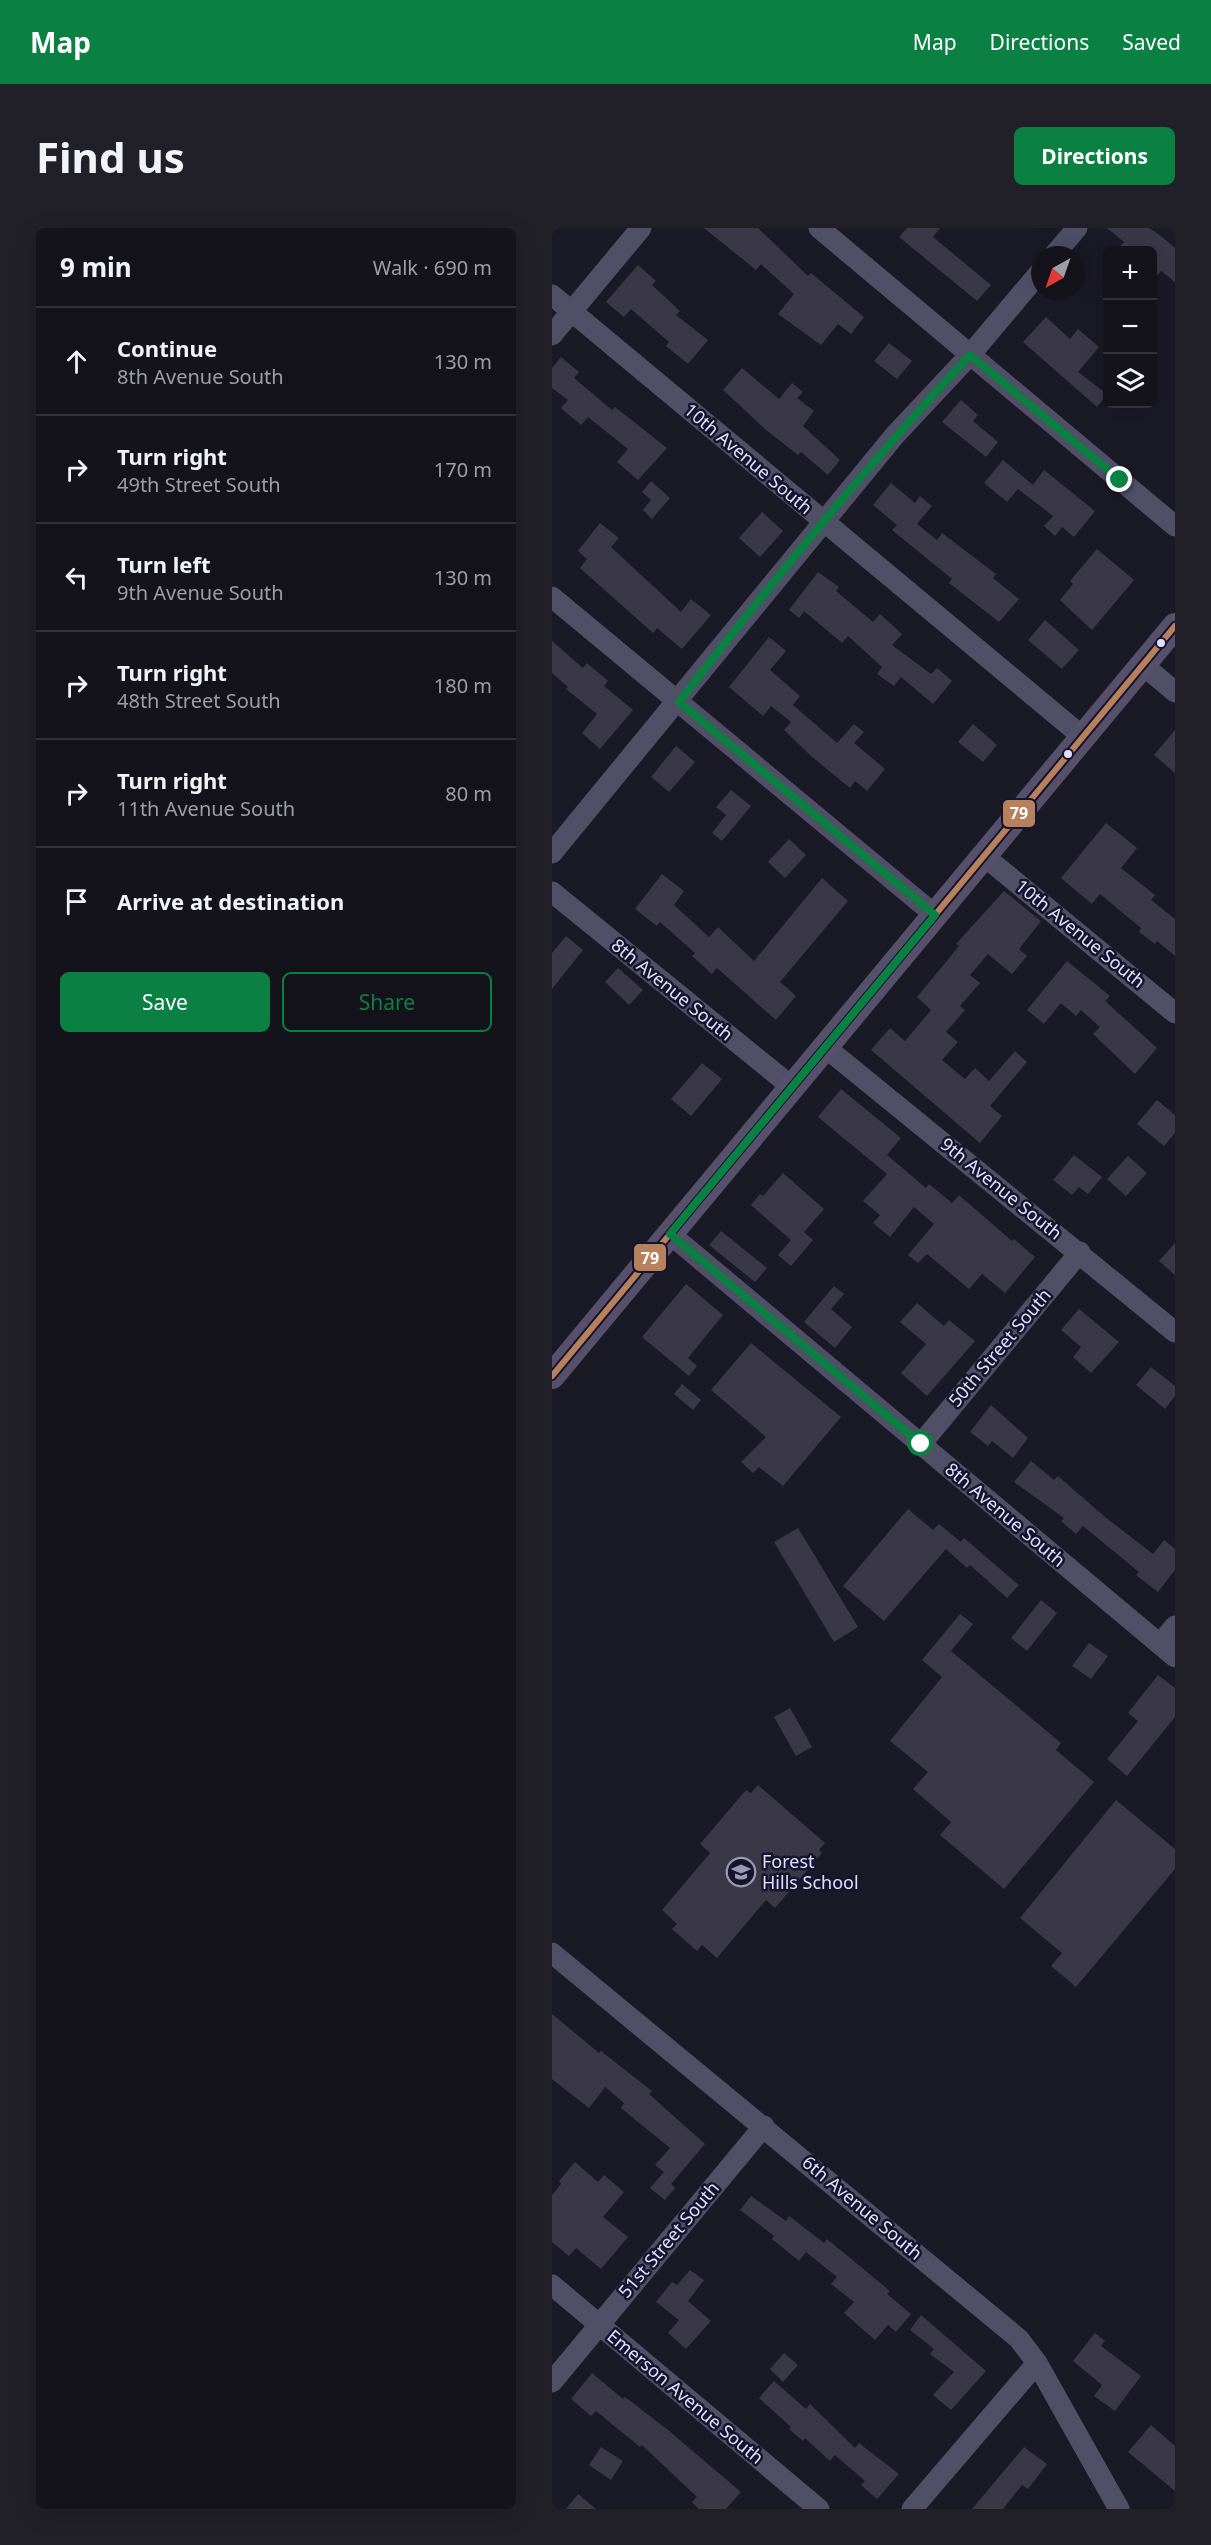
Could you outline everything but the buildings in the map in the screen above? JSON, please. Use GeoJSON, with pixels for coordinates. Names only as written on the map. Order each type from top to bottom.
{"type":"FeatureCollection","features":[{"type":"Feature","properties":{"kind":"main road"},"geometry":{"type":"LineString","coordinates":[[552,1376],[1175,626]]}},
{"type":"Feature","properties":{"kind":"street"},"geometry":{"type":"LineString","coordinates":[[552,335],[641,228]]}},
{"type":"Feature","properties":{"kind":"street"},"geometry":{"type":"LineString","coordinates":[[819,228],[1175,526]]}},
{"type":"Feature","properties":{"kind":"street"},"geometry":{"type":"LineString","coordinates":[[1062,246],[1077,228]]}},
{"type":"Feature","properties":{"kind":"street"},"geometry":{"type":"LineString","coordinates":[[552,853],[679,702],[751,609],[895,435],[970,355],[1031,283]]}},
{"type":"Feature","properties":{"kind":"street","name":"10th Avenue South"},"geometry":{"type":"LineString","coordinates":[[552,295],[1083,737]]}},
{"type":"Feature","properties":{"kind":"street"},"geometry":{"type":"LineString","coordinates":[[552,597],[935,915]]}},
{"type":"Feature","properties":{"kind":"street"},"geometry":{"type":"LineString","coordinates":[[1143,664],[1175,692]]}},
{"type":"Feature","properties":{"kind":"street","name":"10th Avenue South"},"geometry":{"type":"LineString","coordinates":[[984,855],[1175,1013]]}},
{"type":"Feature","properties":{"kind":"street","name":"8th Avenue South"},"geometry":{"type":"LineString","coordinates":[[552,892],[792,1087]]}},
{"type":"Feature","properties":{"kind":"street","name":"9th Avenue South"},"geometry":{"type":"LineString","coordinates":[[825,1047],[1080,1252],[1175,1332]]}},
{"type":"Feature","properties":{"kind":"street","name":"8th Avenue South"},"geometry":{"type":"LineString","coordinates":[[670,1234],[1167,1650]]}},
{"type":"Feature","properties":{"kind":"street","name":"50th Street South"},"geometry":{"type":"LineString","coordinates":[[921,1444],[1080,1252]]}},
{"type":"Feature","properties":{"kind":"street"},"geometry":{"type":"LineString","coordinates":[[1167,1650],[1175,1626]]}},
{"type":"Feature","properties":{"kind":"street","name":"6th Avenue South"},"geometry":{"type":"LineString","coordinates":[[552,1953],[1019,2339],[1037,2363],[1119,2509]]}},
{"type":"Feature","properties":{"kind":"street","name":"51st Street South"},"geometry":{"type":"LineString","coordinates":[[552,2382],[764,2126]]}},
{"type":"Feature","properties":{"kind":"street","name":"Emerson Avenue South"},"geometry":{"type":"LineString","coordinates":[[552,2285],[819,2509]]}},
{"type":"Feature","properties":{"kind":"street"},"geometry":{"type":"LineString","coordinates":[[912,2509],[1037,2363]]}},
{"type":"Feature","properties":{"kind":"transit line","name":"79"},"geometry":{"type":"LineString","coordinates":[[552,1376],[1175,626]]}},
{"type":"Feature","properties":{"kind":"place","name":"Forest Hills School"},"geometry":{"type":"Point","coordinates":[741,1872]}},
{"type":"Feature","properties":{"kind":"route"},"geometry":{"type":"LineString","coordinates":[[921,1444],[670,1234],[935,915],[679,702],[751,609],[895,435],[970,355],[1120,480]]}}]}
